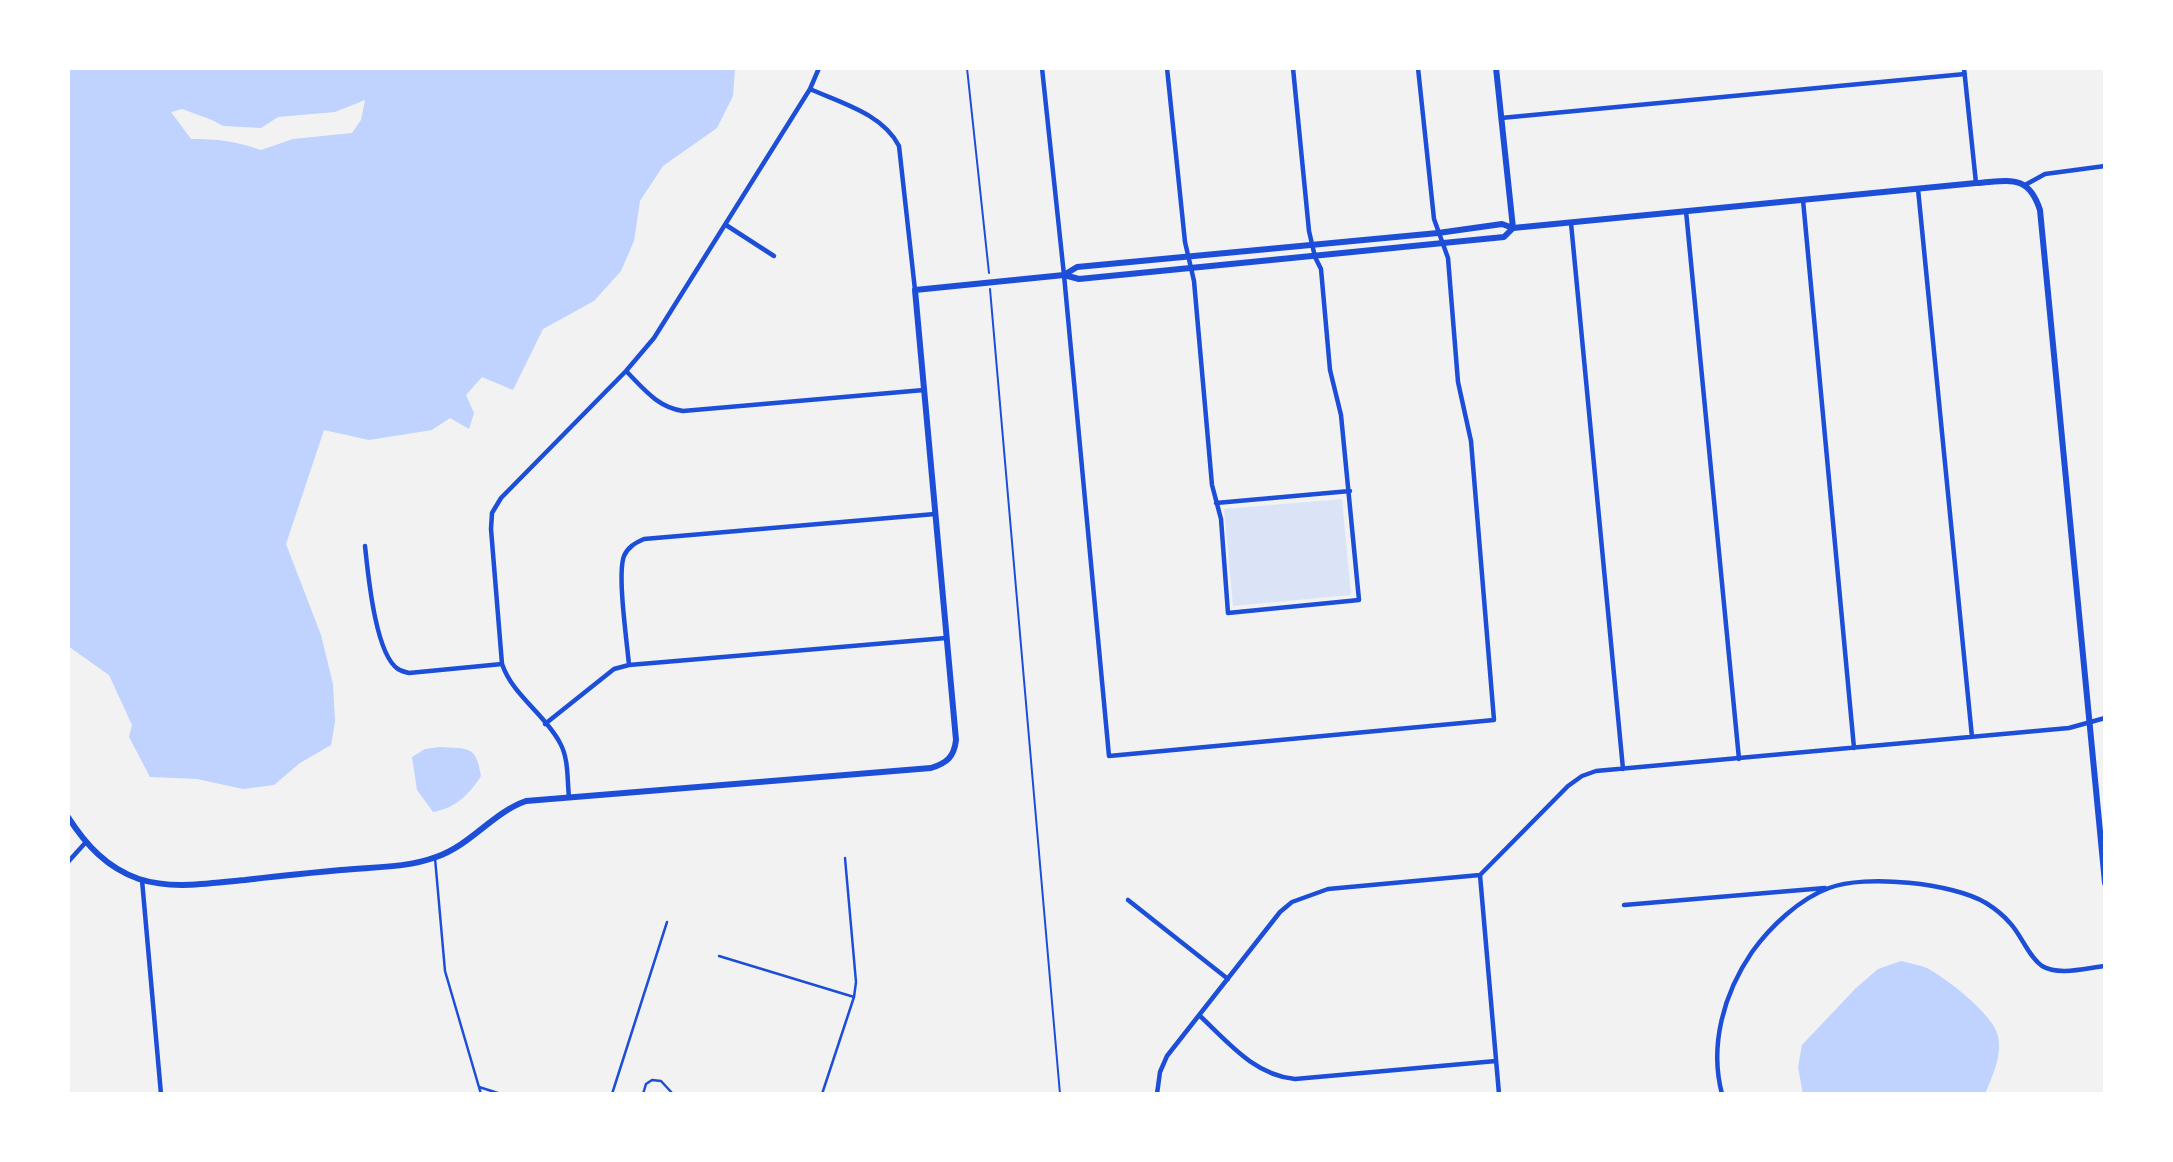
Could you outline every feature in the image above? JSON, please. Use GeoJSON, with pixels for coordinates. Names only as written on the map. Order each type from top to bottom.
{"type":"FeatureCollection","features":[{"type":"Feature","properties":{"kind":"street"},"geometry":{"type":"LineString","coordinates":[[569,797],[565,754],[560,742],[512,684],[502,664],[492,513],[501,498],[626,371],[654,338],[810,89],[819,68]]}},
{"type":"Feature","properties":{"kind":"street"},"geometry":{"type":"LineString","coordinates":[[1042,68],[1109,756],[1494,720],[1471,441],[1458,382],[1448,258],[1433,219],[1418,68]]}},
{"type":"Feature","properties":{"kind":"street"},"geometry":{"type":"LineString","coordinates":[[1167,68],[1188,256],[1195,281],[1212,485],[1221,519],[1228,613],[1359,600],[1342,415],[1329,357],[1321,269],[1312,245],[1293,68]]}},
{"type":"Feature","properties":{"kind":"street"},"geometry":{"type":"LineString","coordinates":[[1496,68],[1513,228]]}},
{"type":"Feature","properties":{"kind":"street"},"geometry":{"type":"LineString","coordinates":[[1502,118],[1964,71],[1976,183]]}},
{"type":"Feature","properties":{"kind":"street"},"geometry":{"type":"LineString","coordinates":[[68,817],[86,842],[110,865],[142,880],[168,884],[198,884],[435,858],[470,840],[509,807],[526,801],[931,768],[950,759],[956,740],[915,290],[899,146],[893,134],[880,122],[810,89]]}},
{"type":"Feature","properties":{"kind":"street"},"geometry":{"type":"LineString","coordinates":[[2025,185],[2045,174],[2105,166]]}},
{"type":"Feature","properties":{"kind":"street"},"geometry":{"type":"LineString","coordinates":[[1064,275],[1077,267],[1438,233],[1502,224],[1513,228],[1976,183],[2013,181],[2025,185],[2035,195],[2040,211],[2105,883]]}},
{"type":"Feature","properties":{"kind":"street"},"geometry":{"type":"LineString","coordinates":[[1918,189],[1972,737]]}},
{"type":"Feature","properties":{"kind":"street"},"geometry":{"type":"LineString","coordinates":[[1802,200],[1854,748]]}},
{"type":"Feature","properties":{"kind":"street"},"geometry":{"type":"LineString","coordinates":[[1686,211],[1739,759]]}},
{"type":"Feature","properties":{"kind":"street"},"geometry":{"type":"LineString","coordinates":[[1571,222],[1623,769]]}},
{"type":"Feature","properties":{"kind":"street"},"geometry":{"type":"LineString","coordinates":[[726,225],[774,256]]}},
{"type":"Feature","properties":{"kind":"street"},"geometry":{"type":"LineString","coordinates":[[915,290],[1064,275],[1079,279],[1315,257],[1504,237],[1513,228]]}},
{"type":"Feature","properties":{"kind":"street"},"geometry":{"type":"LineString","coordinates":[[626,371],[657,402],[669,409],[683,411],[924,390]]}},
{"type":"Feature","properties":{"kind":"street"},"geometry":{"type":"LineString","coordinates":[[1216,503],[1350,491]]}},
{"type":"Feature","properties":{"kind":"street"},"geometry":{"type":"LineString","coordinates":[[629,665],[621,568],[627,550],[636,542],[644,539],[935,514]]}},
{"type":"Feature","properties":{"kind":"street"},"geometry":{"type":"LineString","coordinates":[[365,546],[370,597],[379,632],[389,660],[398,669],[409,673],[502,664]]}},
{"type":"Feature","properties":{"kind":"street"},"geometry":{"type":"LineString","coordinates":[[545,724],[614,669],[629,665],[946,638]]}},
{"type":"Feature","properties":{"kind":"street"},"geometry":{"type":"LineString","coordinates":[[1157,1094],[1160,1072],[1167,1056],[1280,912],[1292,902],[1328,889],[1480,875],[1582,776],[1596,771],[2068,728],[2105,718]]}},
{"type":"Feature","properties":{"kind":"street"},"geometry":{"type":"LineString","coordinates":[[68,862],[86,842]]}},
{"type":"Feature","properties":{"kind":"street"},"geometry":{"type":"LineString","coordinates":[[1480,875],[1499,1094]]}},
{"type":"Feature","properties":{"kind":"street"},"geometry":{"type":"LineString","coordinates":[[142,880],[162,1094]]}},
{"type":"Feature","properties":{"kind":"street"},"geometry":{"type":"LineString","coordinates":[[1624,905],[1829,888],[1852,883],[1912,883],[1952,889],[1985,902],[2011,924],[2041,965],[2055,971],[2105,966]]}},
{"type":"Feature","properties":{"kind":"street"},"geometry":{"type":"LineString","coordinates":[[1722,1094],[1717,1054],[1720,1026],[1740,970],[1761,939],[1786,915],[1829,888]]}},
{"type":"Feature","properties":{"kind":"street"},"geometry":{"type":"LineString","coordinates":[[1128,900],[1228,979]]}},
{"type":"Feature","properties":{"kind":"street"},"geometry":{"type":"LineString","coordinates":[[1199,1015],[1254,1065],[1266,1073],[1280,1077],[1295,1079],[1496,1061]]}},
{"type":"Feature","properties":{"kind":"lane"},"geometry":{"type":"LineString","coordinates":[[435,858],[445,971],[481,1094]]}},
{"type":"Feature","properties":{"kind":"lane"},"geometry":{"type":"LineString","coordinates":[[822,1094],[854,997],[856,982],[845,858]]}},
{"type":"Feature","properties":{"kind":"lane"},"geometry":{"type":"LineString","coordinates":[[612,1094],[667,922]]}},
{"type":"Feature","properties":{"kind":"lane"},"geometry":{"type":"LineString","coordinates":[[719,956],[854,997]]}},
{"type":"Feature","properties":{"kind":"lane"},"geometry":{"type":"LineString","coordinates":[[643,1094],[646,1084],[652,1080],[661,1081],[673,1094]]}},
{"type":"Feature","properties":{"kind":"lane"},"geometry":{"type":"LineString","coordinates":[[479,1087],[501,1094]]}},
{"type":"Feature","properties":{"kind":"path"},"geometry":{"type":"LineString","coordinates":[[967,68],[990,283],[1060,1094]]}},
{"type":"Feature","properties":{"kind":"shaded area"},"geometry":{"type":"Polygon","coordinates":[[[1342,499],[1351,595],[1233,606],[1224,509],[1342,499]]]}},
{"type":"Feature","properties":{"kind":"water"},"geometry":{"type":"Polygon","coordinates":[[[68,68],[735,68],[733,96],[717,128],[663,166],[640,201],[634,241],[621,271],[594,301],[543,329],[513,390],[482,377],[466,395],[474,413],[469,429],[450,418],[432,430],[369,440],[324,430],[286,544],[321,635],[333,684],[335,722],[331,745],[300,763],[274,785],[243,789],[197,779],[150,777],[129,737],[132,725],[109,675],[68,646],[68,68]],[[365,100],[335,112],[278,117],[261,128],[223,126],[182,109],[171,112],[191,139],[226,141],[261,150],[293,139],[352,133],[361,120],[365,100]]]}},
{"type":"Feature","properties":{"kind":"water"},"geometry":{"type":"Polygon","coordinates":[[[440,747],[470,751],[477,759],[481,776],[461,800],[448,808],[433,812],[417,790],[412,757],[425,749],[440,747]]]}},
{"type":"Feature","properties":{"kind":"water"},"geometry":{"type":"Polygon","coordinates":[[[1901,961],[1927,968],[1946,980],[1979,1008],[1995,1027],[1999,1043],[1998,1058],[1985,1094],[1803,1094],[1798,1067],[1802,1045],[1855,989],[1878,969],[1901,961]]]}}]}
